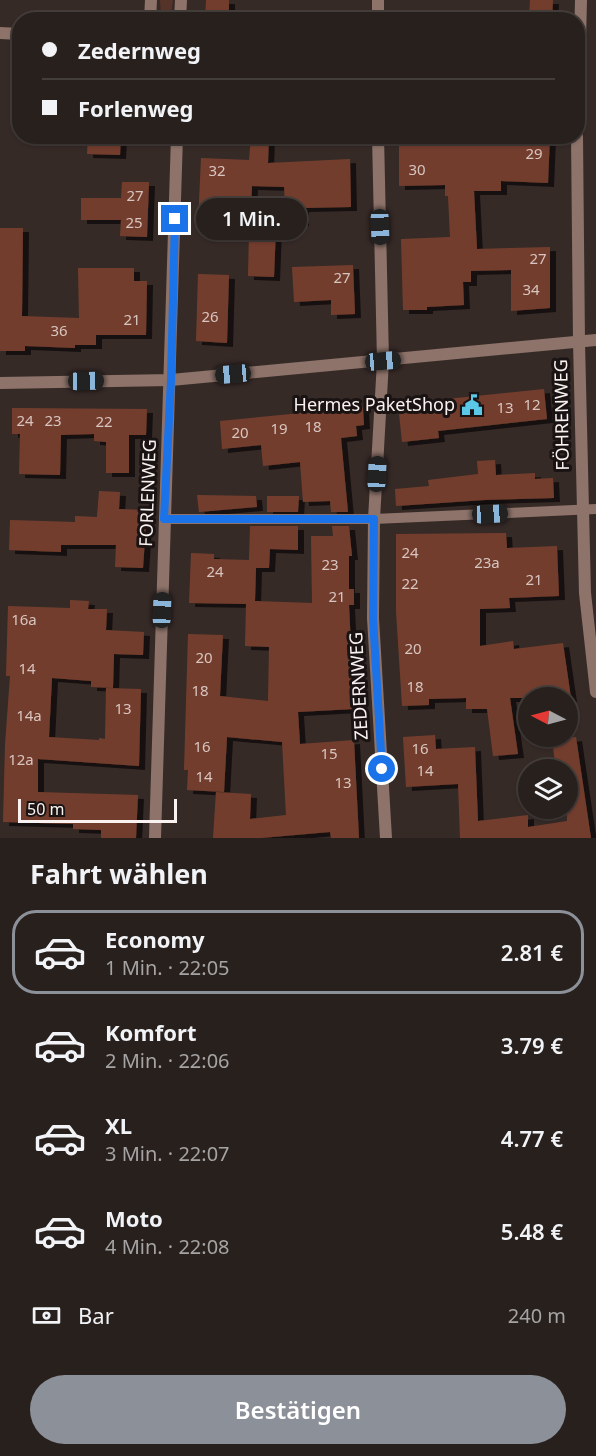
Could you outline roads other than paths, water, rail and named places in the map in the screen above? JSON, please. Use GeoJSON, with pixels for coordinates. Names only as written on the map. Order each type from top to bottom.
{"type":"FeatureCollection","features":[{"type":"Feature","properties":{"kind":"street","name":"FORLENWEG"},"geometry":{"type":"LineString","coordinates":[[155,838],[177,144]]}},
{"type":"Feature","properties":{"kind":"street","name":"ZEDERNWEG"},"geometry":{"type":"LineString","coordinates":[[378,144],[383,361],[374,519],[373,618],[386,838]]}},
{"type":"Feature","properties":{"kind":"street","name":"FÖHRENWEG"},"geometry":{"type":"LineString","coordinates":[[577,144],[585,593],[596,692]]}},
{"type":"Feature","properties":{"kind":"street"},"geometry":{"type":"LineString","coordinates":[[0,383],[171,380],[596,340]]}},
{"type":"Feature","properties":{"kind":"lane"},"geometry":{"type":"LineString","coordinates":[[164,519],[374,519],[596,509]]}},
{"type":"Feature","properties":{"kind":"place","name":"Hermes PaketShop"},"geometry":{"type":"Point","coordinates":[472,405]}}]}
